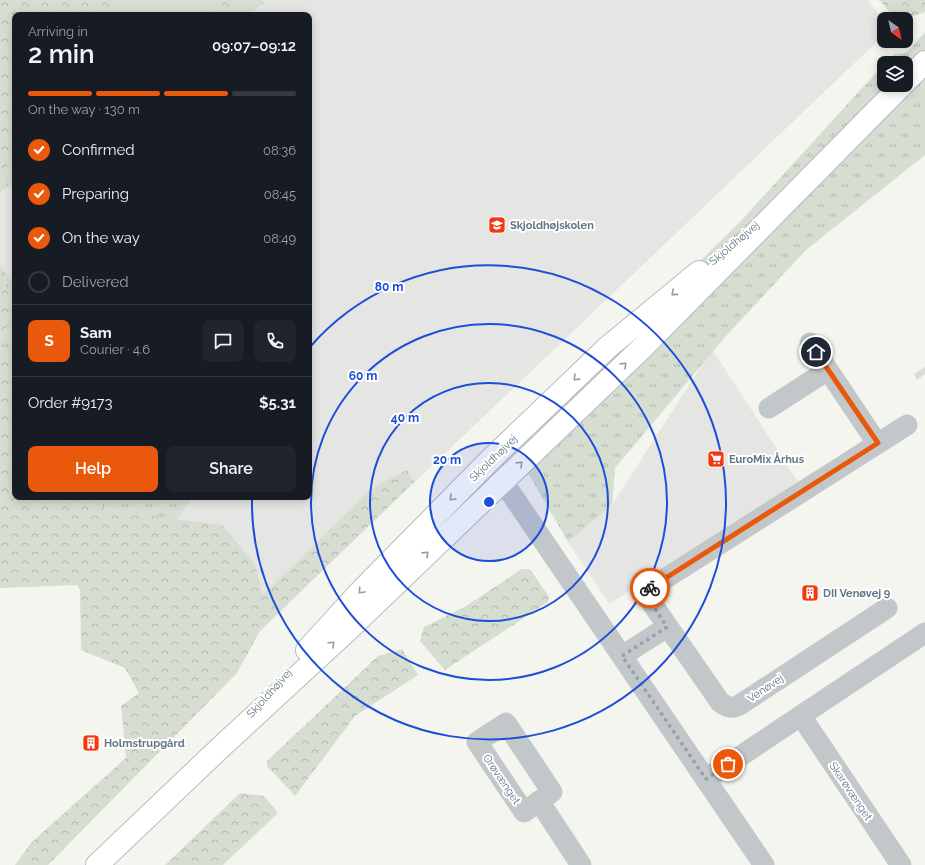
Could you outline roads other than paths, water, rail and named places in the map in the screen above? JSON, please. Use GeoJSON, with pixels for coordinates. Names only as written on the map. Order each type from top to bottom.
{"type":"FeatureCollection","features":[{"type":"Feature","properties":{"kind":"street"},"geometry":{"type":"LineString","coordinates":[[913,74],[925,62]]}},
{"type":"Feature","properties":{"kind":"street","name":"Skjoldhøjvej"},"geometry":{"type":"LineString","coordinates":[[97,865],[221,747],[349,629],[642,348],[895,92]]}},
{"type":"Feature","properties":{"kind":"street","name":"Skjoldhøjvej"},"geometry":{"type":"LineString","coordinates":[[221,747],[360,592],[489,461],[608,347],[790,197]]}},
{"type":"Feature","properties":{"kind":"street"},"geometry":{"type":"LineString","coordinates":[[810,343],[878,443]]}},
{"type":"Feature","properties":{"kind":"street"},"geometry":{"type":"LineString","coordinates":[[769,408],[828,370]]}},
{"type":"Feature","properties":{"kind":"street","name":"Venøvej"},"geometry":{"type":"LineString","coordinates":[[887,608],[735,708],[729,708],[720,702],[644,592],[907,425]]}},
{"type":"Feature","properties":{"kind":"street"},"geometry":{"type":"LineString","coordinates":[[489,461],[764,865]]}},
{"type":"Feature","properties":{"kind":"street"},"geometry":{"type":"LineString","coordinates":[[622,656],[667,627]]}},
{"type":"Feature","properties":{"kind":"street"},"geometry":{"type":"LineString","coordinates":[[706,779],[925,633]]}},
{"type":"Feature","properties":{"kind":"street","name":"Skarøvænget"},"geometry":{"type":"LineString","coordinates":[[801,716],[901,865]]}},
{"type":"Feature","properties":{"kind":"street","name":"Orøvænget"},"geometry":{"type":"LineString","coordinates":[[539,801],[581,865]]}},
{"type":"Feature","properties":{"kind":"place","name":"Skjoldhøjskolen"},"geometry":{"type":"Point","coordinates":[497,225]}},
{"type":"Feature","properties":{"kind":"place","name":"EuroMix Århus"},"geometry":{"type":"Point","coordinates":[716,459]}},
{"type":"Feature","properties":{"kind":"place","name":"DII Venøvej 9"},"geometry":{"type":"Point","coordinates":[810,593]}},
{"type":"Feature","properties":{"kind":"place","name":"Holmstrupgård"},"geometry":{"type":"Point","coordinates":[91,743]}}]}
